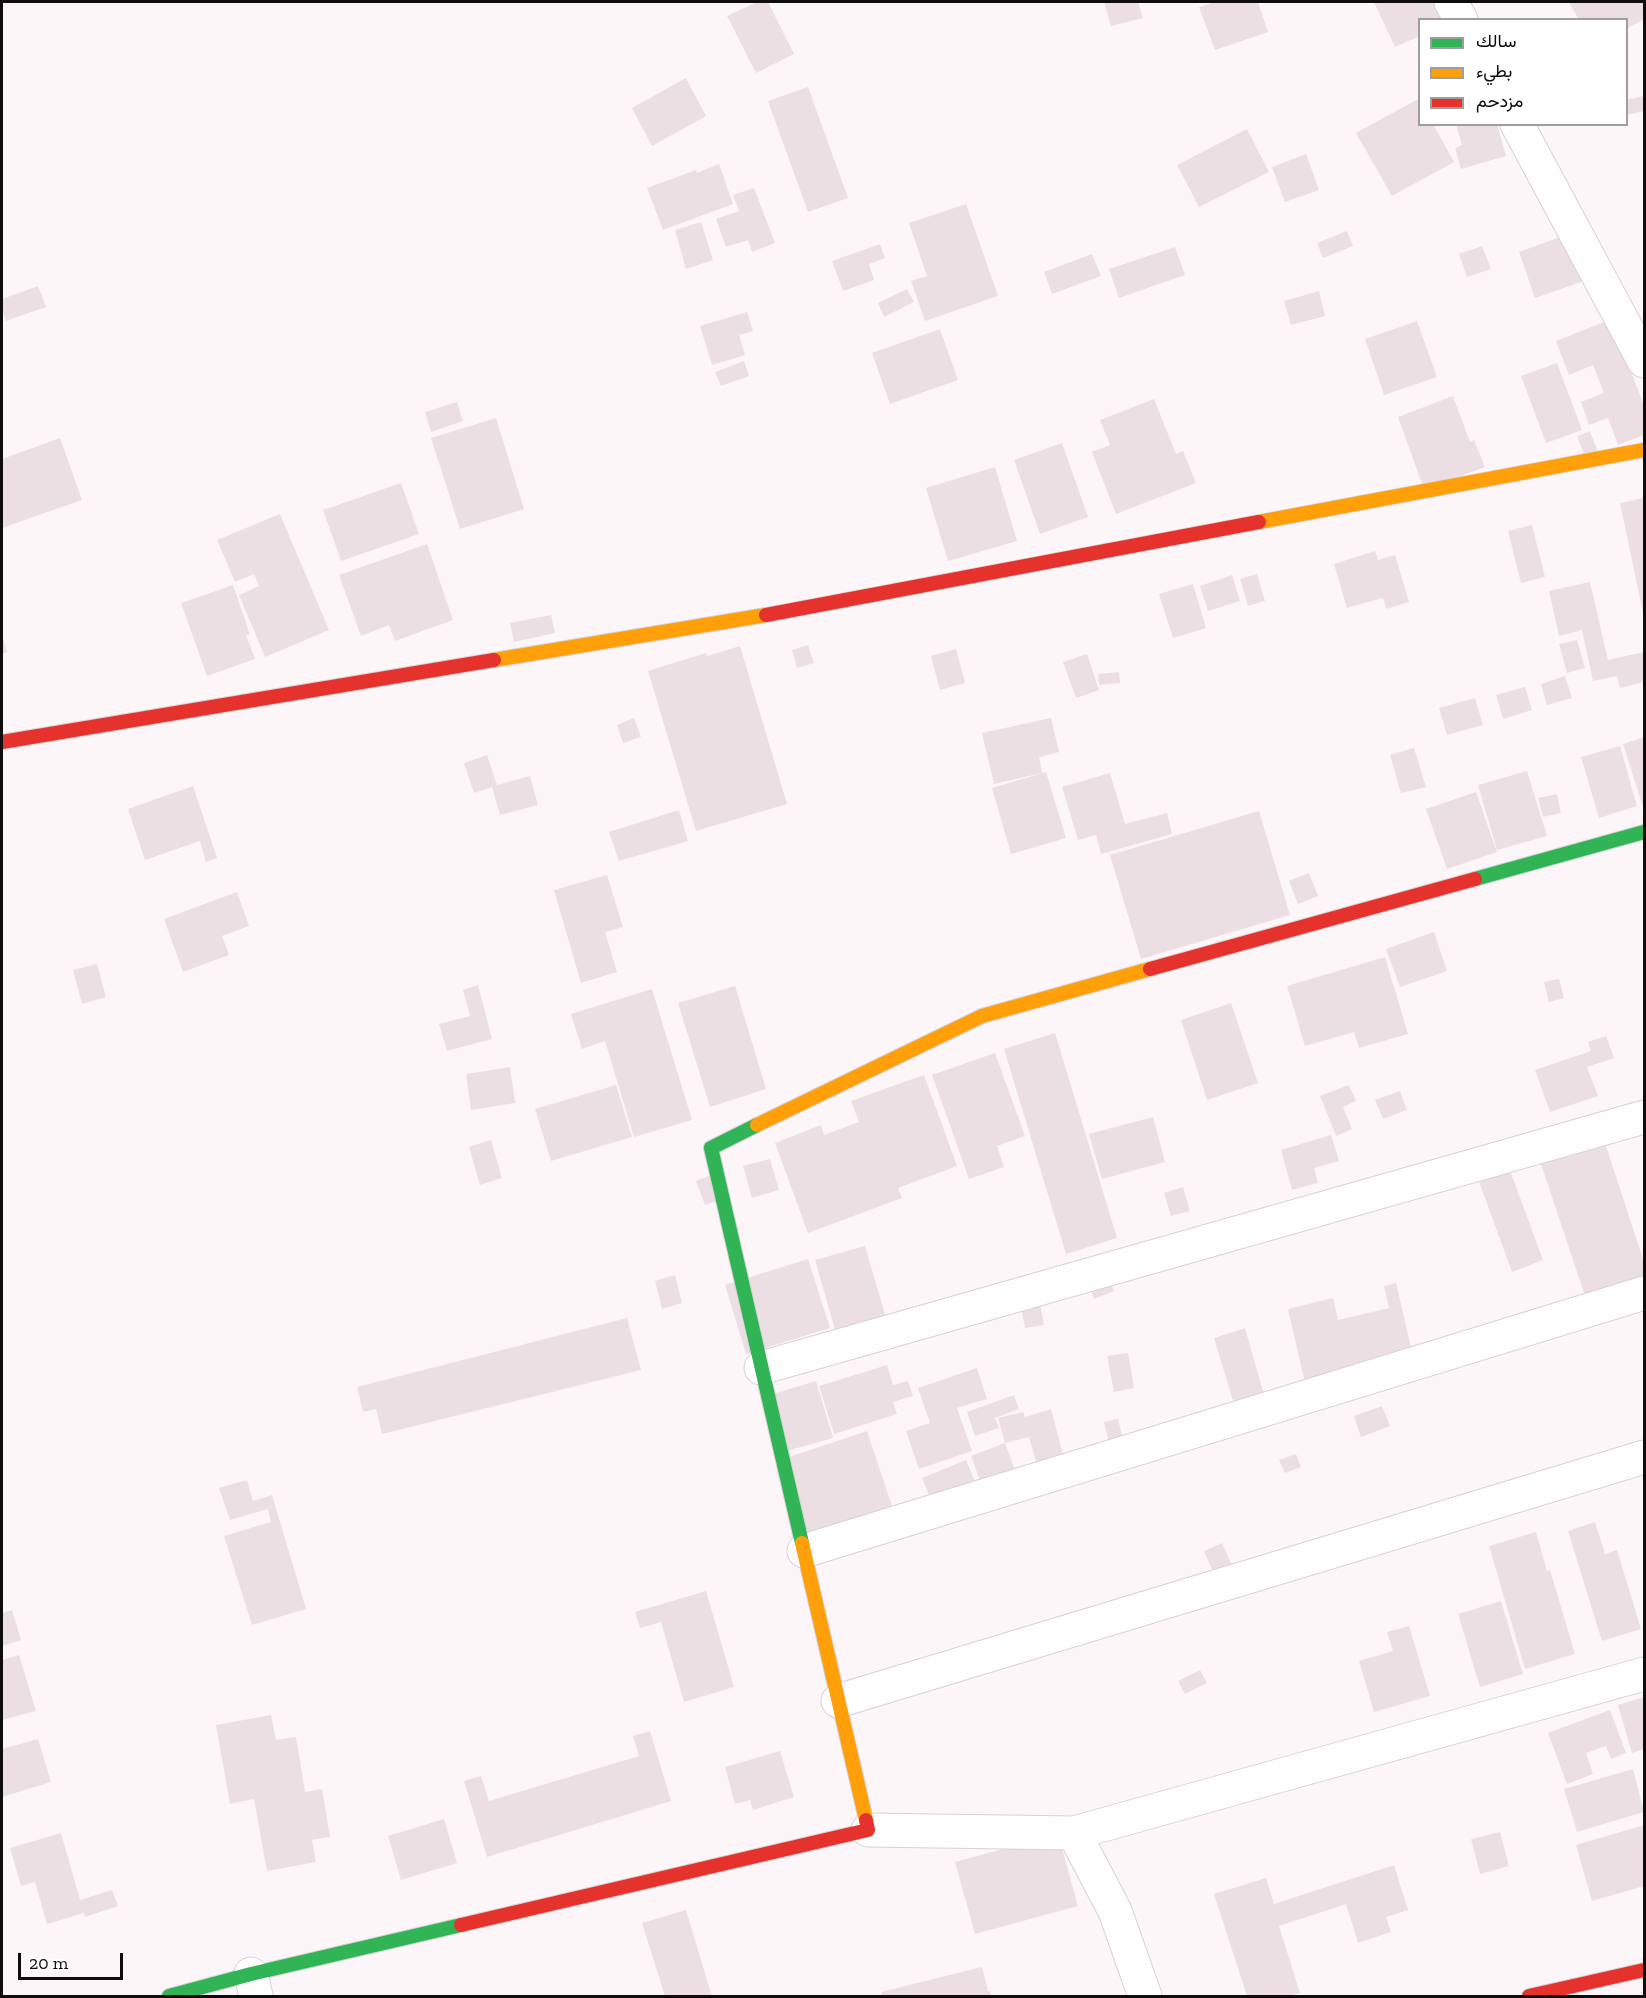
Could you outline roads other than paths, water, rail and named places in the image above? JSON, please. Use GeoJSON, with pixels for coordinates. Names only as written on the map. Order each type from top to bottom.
{"type":"FeatureCollection","features":[{"type":"Feature","properties":{"kind":"street"},"geometry":{"type":"LineString","coordinates":[[1451,2],[1460,18]]}},
{"type":"Feature","properties":{"kind":"street"},"geometry":{"type":"LineString","coordinates":[[1518,126],[1644,361]]}},
{"type":"Feature","properties":{"kind":"street"},"geometry":{"type":"LineString","coordinates":[[2,742],[789,610],[1644,450]]}},
{"type":"Feature","properties":{"kind":"street"},"geometry":{"type":"LineString","coordinates":[[868,1830],[711,1148],[982,1016],[1644,832]]}},
{"type":"Feature","properties":{"kind":"street"},"geometry":{"type":"LineString","coordinates":[[761,1368],[1644,1117]]}},
{"type":"Feature","properties":{"kind":"street"},"geometry":{"type":"LineString","coordinates":[[804,1551],[1644,1293]]}},
{"type":"Feature","properties":{"kind":"street"},"geometry":{"type":"LineString","coordinates":[[838,1701],[1644,1457]]}},
{"type":"Feature","properties":{"kind":"street"},"geometry":{"type":"LineString","coordinates":[[169,1996],[253,1985],[868,1830],[1074,1833],[1644,1674]]}},
{"type":"Feature","properties":{"kind":"street"},"geometry":{"type":"LineString","coordinates":[[1074,1833],[1115,1911],[1145,1996]]}},
{"type":"Feature","properties":{"kind":"street"},"geometry":{"type":"LineString","coordinates":[[1529,1996],[1644,1970]]}}]}
